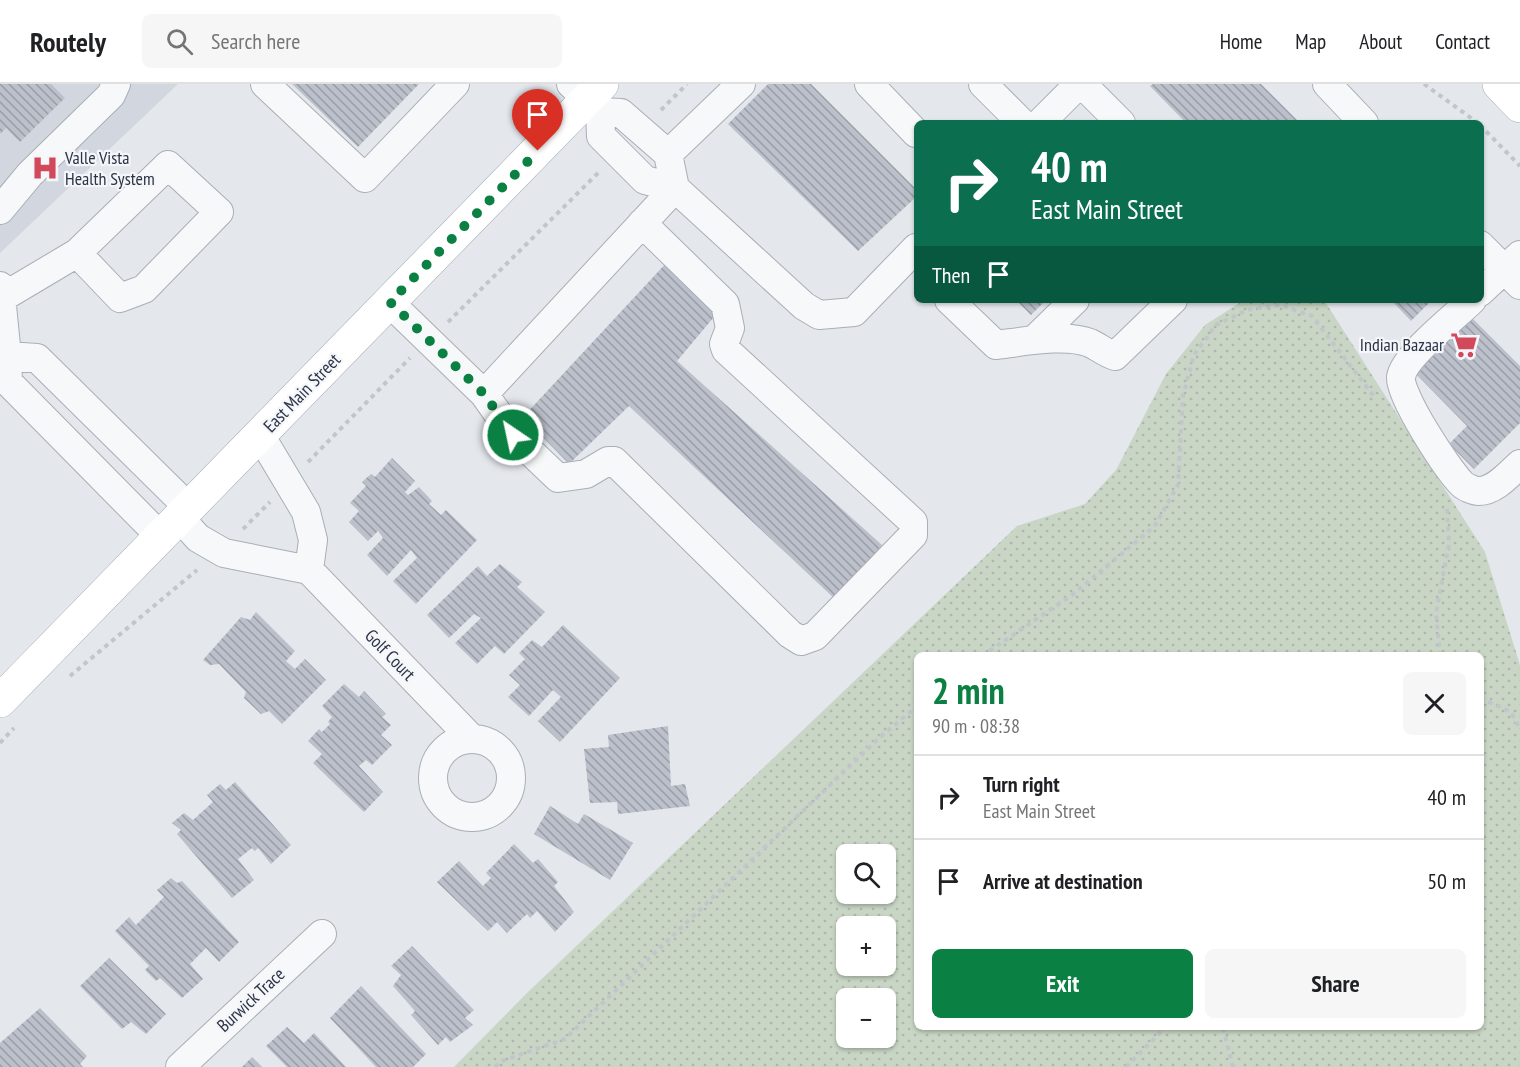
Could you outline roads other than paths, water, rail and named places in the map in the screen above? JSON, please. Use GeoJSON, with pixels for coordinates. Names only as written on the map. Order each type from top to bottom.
{"type":"FeatureCollection","features":[{"type":"Feature","properties":{"kind":"main road"},"geometry":{"type":"LineString","coordinates":[[1499,84],[1520,106]]}},
{"type":"Feature","properties":{"kind":"main road","name":"East Main Street"},"geometry":{"type":"LineString","coordinates":[[8,714],[176,521],[590,95]]}},
{"type":"Feature","properties":{"kind":"street"},"geometry":{"type":"LineString","coordinates":[[0,210],[30,174],[111,95],[116,84]]}},
{"type":"Feature","properties":{"kind":"street"},"geometry":{"type":"LineString","coordinates":[[265,84],[365,178],[455,84]]}},
{"type":"Feature","properties":{"kind":"street"},"geometry":{"type":"LineString","coordinates":[[668,154],[741,84]]}},
{"type":"Feature","properties":{"kind":"street"},"geometry":{"type":"LineString","coordinates":[[869,84],[914,132]]}},
{"type":"Feature","properties":{"kind":"street"},"geometry":{"type":"LineString","coordinates":[[983,84],[1019,120]]}},
{"type":"Feature","properties":{"kind":"street"},"geometry":{"type":"LineString","coordinates":[[1043,120],[1081,84],[1118,120]]}},
{"type":"Feature","properties":{"kind":"street"},"geometry":{"type":"LineString","coordinates":[[1327,84],[1361,120]]}},
{"type":"Feature","properties":{"kind":"street"},"geometry":{"type":"LineString","coordinates":[[590,95],[621,113],[668,154],[675,188]]}},
{"type":"Feature","properties":{"kind":"street"},"geometry":{"type":"LineString","coordinates":[[590,95],[601,136],[645,180],[675,188],[804,306],[819,315],[854,312],[913,258]]}},
{"type":"Feature","properties":{"kind":"street"},"geometry":{"type":"LineString","coordinates":[[77,253],[120,298],[144,289],[219,212],[168,165],[77,253],[1,291],[4,356],[8,382],[198,538],[219,551],[268,564],[309,570],[313,540],[306,512],[260,435]]}},
{"type":"Feature","properties":{"kind":"street"},"geometry":{"type":"LineString","coordinates":[[0,189],[30,174]]}},
{"type":"Feature","properties":{"kind":"street"},"geometry":{"type":"LineString","coordinates":[[484,394],[675,188]]}},
{"type":"Feature","properties":{"kind":"street"},"geometry":{"type":"LineString","coordinates":[[390,302],[484,394],[513,435],[558,478],[586,474],[608,461],[614,461],[790,634],[801,641],[815,636],[913,535],[913,522],[726,350],[724,344],[730,328],[725,304],[642,223]]}},
{"type":"Feature","properties":{"kind":"street"},"geometry":{"type":"LineString","coordinates":[[1484,248],[1515,270],[1484,289]]}},
{"type":"Feature","properties":{"kind":"street"},"geometry":{"type":"LineString","coordinates":[[952,303],[996,345],[1034,340],[1089,343],[1115,356],[1170,303]]}},
{"type":"Feature","properties":{"kind":"street"},"geometry":{"type":"LineString","coordinates":[[1034,340],[1072,303]]}},
{"type":"Feature","properties":{"kind":"street"},"geometry":{"type":"LineString","coordinates":[[1469,303],[1416,354],[1404,368],[1401,379],[1408,400],[1438,454],[1464,486],[1478,491],[1496,486],[1520,464]]}},
{"type":"Feature","properties":{"kind":"street"},"geometry":{"type":"LineString","coordinates":[[4,356],[37,358],[176,521]]}},
{"type":"Feature","properties":{"kind":"street","name":"Golf Court"},"geometry":{"type":"LineString","coordinates":[[309,570],[472,739]]}},
{"type":"Feature","properties":{"kind":"street","name":"Burwick Trace"},"geometry":{"type":"LineString","coordinates":[[180,1067],[322,934]]}},
{"type":"Feature","properties":{"kind":"place","name":"Valle Vista Health System"},"geometry":{"type":"Point","coordinates":[45,168]}},
{"type":"Feature","properties":{"kind":"place","name":"Indian Bazaar"},"geometry":{"type":"Point","coordinates":[1464,345]}}]}
